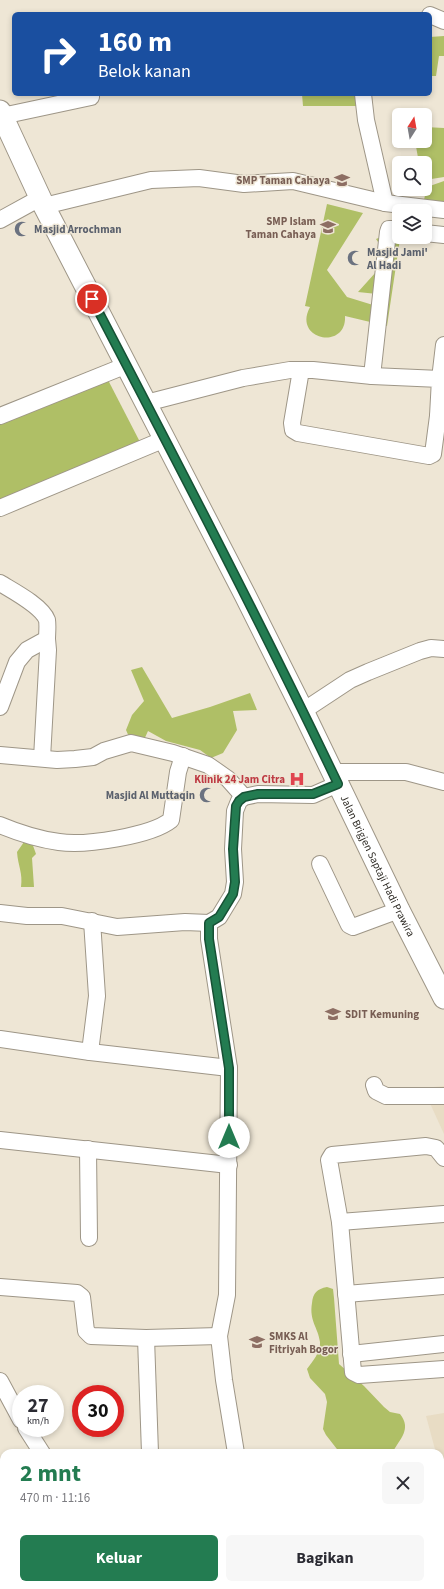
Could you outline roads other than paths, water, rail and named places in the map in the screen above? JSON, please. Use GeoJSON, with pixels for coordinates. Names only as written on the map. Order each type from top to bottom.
{"type":"FeatureCollection","features":[{"type":"Feature","properties":{"kind":"main road","name":"Jalan Brigjen Saptaji Hadi Prawira"},"geometry":{"type":"LineString","coordinates":[[1,114],[42,202],[165,439],[303,711],[399,910],[444,998]]}},
{"type":"Feature","properties":{"kind":"street"},"geometry":{"type":"LineString","coordinates":[[432,16],[444,21]]}},
{"type":"Feature","properties":{"kind":"street"},"geometry":{"type":"LineString","coordinates":[[363,96],[366,120],[385,204]]}},
{"type":"Feature","properties":{"kind":"street"},"geometry":{"type":"LineString","coordinates":[[1,114],[91,97]]}},
{"type":"Feature","properties":{"kind":"street"},"geometry":{"type":"LineString","coordinates":[[0,220],[42,202],[151,180],[199,178],[244,184],[293,181],[385,204],[444,210]]}},
{"type":"Feature","properties":{"kind":"street"},"geometry":{"type":"LineString","coordinates":[[372,376],[388,232],[389,229],[392,228]]}},
{"type":"Feature","properties":{"kind":"street"},"geometry":{"type":"LineString","coordinates":[[432,234],[444,235]]}},
{"type":"Feature","properties":{"kind":"street"},"geometry":{"type":"LineString","coordinates":[[301,370],[292,423],[293,430],[298,433],[429,456],[433,454],[441,416],[440,379],[444,351]]}},
{"type":"Feature","properties":{"kind":"street"},"geometry":{"type":"LineString","coordinates":[[0,416],[127,365]]}},
{"type":"Feature","properties":{"kind":"street"},"geometry":{"type":"LineString","coordinates":[[146,403],[243,378],[301,370],[372,376],[440,379]]}},
{"type":"Feature","properties":{"kind":"street"},"geometry":{"type":"LineString","coordinates":[[0,508],[165,439]]}},
{"type":"Feature","properties":{"kind":"street"},"geometry":{"type":"LineString","coordinates":[[0,583],[32,604],[43,613],[47,621],[48,650],[42,758]]}},
{"type":"Feature","properties":{"kind":"street"},"geometry":{"type":"LineString","coordinates":[[0,706],[17,662],[27,650],[47,640]]}},
{"type":"Feature","properties":{"kind":"street"},"geometry":{"type":"LineString","coordinates":[[303,711],[350,680],[420,651],[430,648],[444,648]]}},
{"type":"Feature","properties":{"kind":"street"},"geometry":{"type":"LineString","coordinates":[[0,755],[66,760],[92,757],[104,751],[131,743],[183,756],[208,765],[228,779],[244,797]]}},
{"type":"Feature","properties":{"kind":"street"},"geometry":{"type":"LineString","coordinates":[[0,825],[26,836],[60,842],[89,842],[148,832],[171,820],[178,772],[183,756]]}},
{"type":"Feature","properties":{"kind":"street"},"geometry":{"type":"LineString","coordinates":[[0,913],[27,916],[62,916],[117,927],[185,922],[209,923],[219,917],[233,894],[235,882],[233,849],[236,811],[239,801],[244,797],[258,794],[313,794],[335,778],[406,772],[444,782]]}},
{"type":"Feature","properties":{"kind":"street"},"geometry":{"type":"LineString","coordinates":[[320,864],[350,925],[353,927],[399,910]]}},
{"type":"Feature","properties":{"kind":"street"},"geometry":{"type":"LineString","coordinates":[[90,1052],[97,996],[92,921]]}},
{"type":"Feature","properties":{"kind":"street"},"geometry":{"type":"LineString","coordinates":[[209,923],[209,939],[229,1068],[227,1295],[219,1336],[224,1380],[235,1449]]}},
{"type":"Feature","properties":{"kind":"street"},"geometry":{"type":"LineString","coordinates":[[0,1039],[90,1052],[229,1068]]}},
{"type":"Feature","properties":{"kind":"street"},"geometry":{"type":"LineString","coordinates":[[374,1085],[376,1091],[386,1096],[444,1096]]}},
{"type":"Feature","properties":{"kind":"street"},"geometry":{"type":"LineString","coordinates":[[0,1140],[229,1165]]}},
{"type":"Feature","properties":{"kind":"street"},"geometry":{"type":"LineString","coordinates":[[444,1158],[436,1148],[426,1146],[332,1155],[329,1160],[340,1222],[353,1372],[359,1375],[444,1368]]}},
{"type":"Feature","properties":{"kind":"street"},"geometry":{"type":"LineString","coordinates":[[88,1149],[89,1238]]}},
{"type":"Feature","properties":{"kind":"street"},"geometry":{"type":"LineString","coordinates":[[340,1222],[444,1214]]}},
{"type":"Feature","properties":{"kind":"street"},"geometry":{"type":"LineString","coordinates":[[346,1294],[444,1286]]}},
{"type":"Feature","properties":{"kind":"street"},"geometry":{"type":"LineString","coordinates":[[0,1287],[77,1293],[82,1297],[86,1331],[91,1336],[146,1338],[219,1336]]}},
{"type":"Feature","properties":{"kind":"street"},"geometry":{"type":"LineString","coordinates":[[146,1338],[150,1449]]}},
{"type":"Feature","properties":{"kind":"street"},"geometry":{"type":"LineString","coordinates":[[352,1354],[444,1344]]}},
{"type":"Feature","properties":{"kind":"street"},"geometry":{"type":"LineString","coordinates":[[0,1381],[12,1403]]}},
{"type":"Feature","properties":{"kind":"street"},"geometry":{"type":"LineString","coordinates":[[32,1437],[39,1449]]}},
{"type":"Feature","properties":{"kind":"place","name":"SMP Taman Cahaya"},"geometry":{"type":"Point","coordinates":[342,180]}},
{"type":"Feature","properties":{"kind":"place","name":"SMP Islam Taman Cahaya"},"geometry":{"type":"Point","coordinates":[328,227]}},
{"type":"Feature","properties":{"kind":"place","name":"Masjid Arrochman"},"geometry":{"type":"Point","coordinates":[22,229]}},
{"type":"Feature","properties":{"kind":"place","name":"Masjid Jami' Al Hadi"},"geometry":{"type":"Point","coordinates":[355,258]}},
{"type":"Feature","properties":{"kind":"place","name":"Klinik 24 Jam Citra"},"geometry":{"type":"Point","coordinates":[297,779]}},
{"type":"Feature","properties":{"kind":"place","name":"Masjid Al Muttaqin"},"geometry":{"type":"Point","coordinates":[207,795]}},
{"type":"Feature","properties":{"kind":"place","name":"SDIT Kemuning"},"geometry":{"type":"Point","coordinates":[333,1014]}},
{"type":"Feature","properties":{"kind":"place","name":"SMKS Al Fitriyah Bogor"},"geometry":{"type":"Point","coordinates":[257,1342]}}]}
